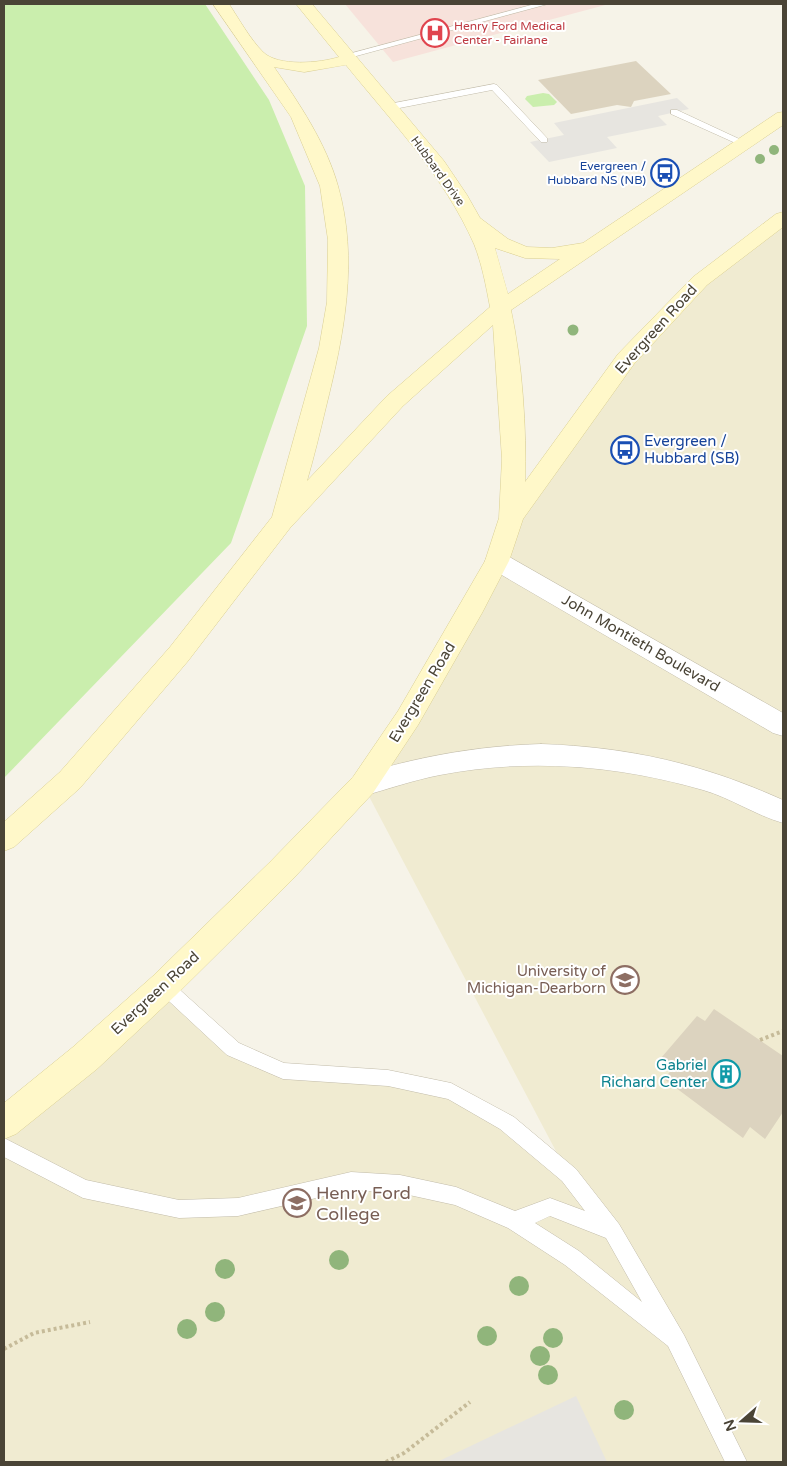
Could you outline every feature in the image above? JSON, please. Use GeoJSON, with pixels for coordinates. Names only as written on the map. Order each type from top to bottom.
{"type":"FeatureCollection","features":[{"type":"Feature","properties":{"kind":"street"},"geometry":{"type":"LineString","coordinates":[[221,4],[300,117],[329,186],[338,240],[337,302],[330,348],[298,471],[281,522]]}},
{"type":"Feature","properties":{"kind":"street","name":"Hubbard Drive"},"geometry":{"type":"LineString","coordinates":[[304,4],[436,165],[472,220],[491,267],[502,308],[514,460],[511,518]]}},
{"type":"Feature","properties":{"kind":"street"},"geometry":{"type":"LineString","coordinates":[[259,57],[276,63],[308,69],[324,67],[348,57]]}},
{"type":"Feature","properties":{"kind":"street"},"geometry":{"type":"LineString","coordinates":[[4,839],[70,780],[180,654],[281,522],[395,401],[502,308],[783,117]]}},
{"type":"Feature","properties":{"kind":"street"},"geometry":{"type":"LineString","coordinates":[[748,141],[783,136]]}},
{"type":"Feature","properties":{"kind":"street","name":"Evergreen Road"},"geometry":{"type":"LineString","coordinates":[[4,1123],[85,1058],[164,986],[282,871],[363,785],[441,664],[497,561],[511,518],[626,359],[700,281],[783,218]]}},
{"type":"Feature","properties":{"kind":"street"},"geometry":{"type":"LineString","coordinates":[[472,220],[492,240],[509,249],[532,254],[562,253],[591,247]]}},
{"type":"Feature","properties":{"kind":"street","name":"John Montieth Boulevard"},"geometry":{"type":"LineString","coordinates":[[497,561],[783,726]]}},
{"type":"Feature","properties":{"kind":"street"},"geometry":{"type":"LineString","coordinates":[[363,785],[439,764],[537,755],[597,757],[639,763],[711,782],[783,812]]}},
{"type":"Feature","properties":{"kind":"lane"},"geometry":{"type":"LineString","coordinates":[[348,57],[536,5]]}},
{"type":"Feature","properties":{"kind":"lane"},"geometry":{"type":"LineString","coordinates":[[389,107],[494,87],[544,140]]}},
{"type":"Feature","properties":{"kind":"lane"},"geometry":{"type":"LineString","coordinates":[[674,112],[748,141]]}},
{"type":"Feature","properties":{"kind":"lane"},"geometry":{"type":"LineString","coordinates":[[164,986],[233,1049],[283,1070],[388,1078],[451,1091],[507,1124],[569,1175],[612,1232],[678,1342],[736,1462]]}},
{"type":"Feature","properties":{"kind":"lane"},"geometry":{"type":"LineString","coordinates":[[4,1147],[82,1188],[179,1209],[238,1207],[351,1181],[400,1184],[456,1196],[515,1221],[572,1258],[678,1342]]}},
{"type":"Feature","properties":{"kind":"lane"},"geometry":{"type":"LineString","coordinates":[[515,1221],[550,1207],[612,1232]]}},
{"type":"Feature","properties":{"kind":"path"},"geometry":{"type":"LineString","coordinates":[[760,1040],[783,1031]]}},
{"type":"Feature","properties":{"kind":"path"},"geometry":{"type":"LineString","coordinates":[[4,1349],[16,1340],[52,1327],[90,1322]]}},
{"type":"Feature","properties":{"kind":"path"},"geometry":{"type":"LineString","coordinates":[[386,1462],[404,1453],[470,1402]]}},
{"type":"Feature","properties":{"kind":"shaded area","name":"Henry Ford Medical Center - Fairlane"},"geometry":{"type":"Polygon","coordinates":[[[345,4],[609,4],[393,62],[345,4]]]}},
{"type":"Feature","properties":{"kind":"shaded area"},"geometry":{"type":"Polygon","coordinates":[[[677,98],[689,109],[658,116],[667,125],[607,137],[617,148],[549,162],[530,142],[564,135],[554,123],[677,98]]]}},
{"type":"Feature","properties":{"kind":"shaded area"},"geometry":{"type":"Polygon","coordinates":[[[783,223],[783,1462],[4,1462],[4,1123],[85,1058],[164,986],[233,1049],[283,1071],[451,1091],[568,1174],[363,785],[515,522],[630,362],[705,284],[783,223]]]}},
{"type":"Feature","properties":{"kind":"shaded area"},"geometry":{"type":"Polygon","coordinates":[[[576,1396],[607,1462],[437,1462],[576,1396]]]}},
{"type":"Feature","properties":{"kind":"green space"},"geometry":{"type":"Polygon","coordinates":[[[4,4],[205,4],[269,100],[305,186],[307,326],[231,543],[4,778],[4,4]]]}},
{"type":"Feature","properties":{"kind":"green space"},"geometry":{"type":"Polygon","coordinates":[[[543,93],[549,94],[557,102],[554,105],[533,107],[525,99],[527,96],[543,93]]]}},
{"type":"Feature","properties":{"kind":"building"},"geometry":{"type":"Polygon","coordinates":[[[636,61],[671,94],[634,101],[631,107],[617,105],[571,114],[538,80],[636,61]]]}},
{"type":"Feature","properties":{"kind":"building","name":"Gabriel Richard Center"},"geometry":{"type":"Polygon","coordinates":[[[714,1009],[783,1056],[783,1112],[765,1139],[750,1127],[743,1138],[664,1079],[673,1068],[661,1058],[697,1016],[705,1021],[714,1009]]]}},
{"type":"Feature","properties":{"kind":"place","name":"Henry Ford Medical Center - Fairlane"},"geometry":{"type":"Point","coordinates":[435,33]}},
{"type":"Feature","properties":{"kind":"place","name":"Evergreen / Hubbard NS (NB)"},"geometry":{"type":"Point","coordinates":[665,173]}},
{"type":"Feature","properties":{"kind":"place","name":"Evergreen / Hubbard (SB)"},"geometry":{"type":"Point","coordinates":[625,450]}},
{"type":"Feature","properties":{"kind":"place","name":"University of Michigan-Dearborn"},"geometry":{"type":"Point","coordinates":[625,980]}},
{"type":"Feature","properties":{"kind":"place","name":"Gabriel Richard Center"},"geometry":{"type":"Point","coordinates":[726,1074]}},
{"type":"Feature","properties":{"kind":"place","name":"Henry Ford College"},"geometry":{"type":"Point","coordinates":[297,1203]}}]}
